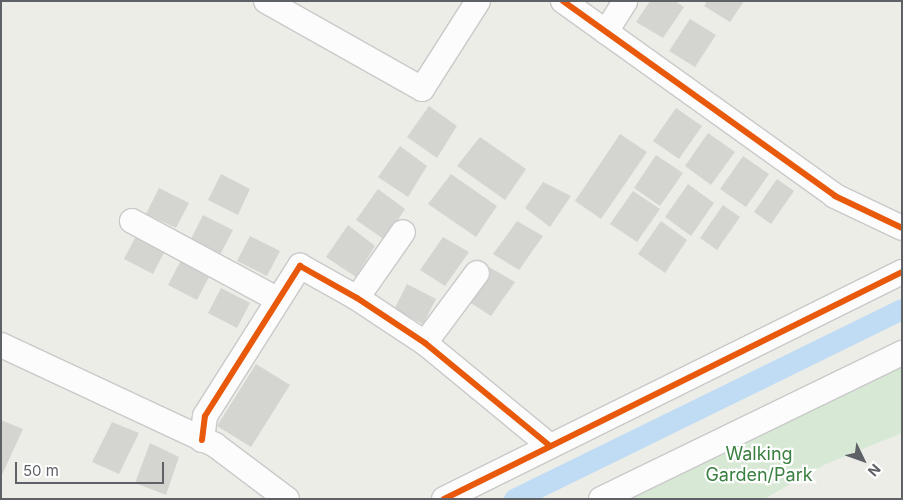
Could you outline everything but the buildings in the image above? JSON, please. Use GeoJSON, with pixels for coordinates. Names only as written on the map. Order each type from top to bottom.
{"type":"FeatureCollection","features":[{"type":"Feature","properties":{"kind":"street"},"geometry":{"type":"LineString","coordinates":[[266,1],[422,89],[478,1]]}},
{"type":"Feature","properties":{"kind":"street"},"geometry":{"type":"LineString","coordinates":[[562,1],[836,196],[902,228]]}},
{"type":"Feature","properties":{"kind":"street"},"geometry":{"type":"LineString","coordinates":[[606,32],[618,4]]}},
{"type":"Feature","properties":{"kind":"street"},"geometry":{"type":"LineString","coordinates":[[132,221],[277,299]]}},
{"type":"Feature","properties":{"kind":"street"},"geometry":{"type":"LineString","coordinates":[[357,298],[403,232]]}},
{"type":"Feature","properties":{"kind":"street"},"geometry":{"type":"LineString","coordinates":[[202,440],[205,416],[277,299],[300,266],[357,298],[425,343],[550,446]]}},
{"type":"Feature","properties":{"kind":"street"},"geometry":{"type":"LineString","coordinates":[[444,499],[902,272]]}},
{"type":"Feature","properties":{"kind":"street"},"geometry":{"type":"LineString","coordinates":[[425,343],[476,273]]}},
{"type":"Feature","properties":{"kind":"street"},"geometry":{"type":"LineString","coordinates":[[1,345],[229,454],[287,499]]}},
{"type":"Feature","properties":{"kind":"street"},"geometry":{"type":"LineString","coordinates":[[600,499],[902,353]]}},
{"type":"Feature","properties":{"kind":"green space","name":"Walking Garden/Park"},"geometry":{"type":"Polygon","coordinates":[[[902,364],[902,433],[826,464],[764,499],[610,499],[902,364]]]}},
{"type":"Feature","properties":{"kind":"waterway"},"geometry":{"type":"LineString","coordinates":[[514,499],[902,309]]}},
{"type":"Feature","properties":{"kind":"cycle path"},"geometry":{"type":"LineString","coordinates":[[563,1],[835,196],[902,228]]}},
{"type":"Feature","properties":{"kind":"cycle path"},"geometry":{"type":"LineString","coordinates":[[202,440],[205,416],[300,266],[357,298],[425,343],[550,446]]}},
{"type":"Feature","properties":{"kind":"cycle path"},"geometry":{"type":"LineString","coordinates":[[444,499],[902,272]]}}]}
